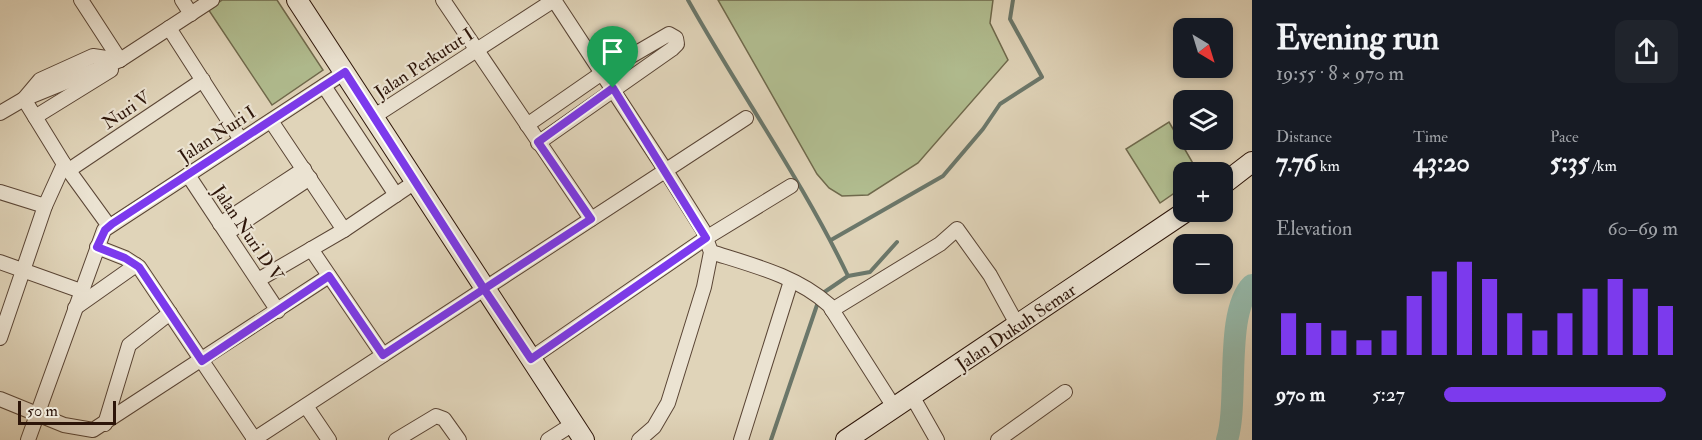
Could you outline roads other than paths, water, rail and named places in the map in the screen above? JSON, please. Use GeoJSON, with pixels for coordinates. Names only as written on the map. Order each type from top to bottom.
{"type":"FeatureCollection","features":[{"type":"Feature","properties":{"kind":"street"},"geometry":{"type":"LineString","coordinates":[[81,0],[120,60]]}},
{"type":"Feature","properties":{"kind":"street"},"geometry":{"type":"LineString","coordinates":[[182,0],[191,14]]}},
{"type":"Feature","properties":{"kind":"street"},"geometry":{"type":"LineString","coordinates":[[0,113],[24,99],[120,60],[212,0]]}},
{"type":"Feature","properties":{"kind":"street"},"geometry":{"type":"LineString","coordinates":[[297,0],[578,432],[548,440]]}},
{"type":"Feature","properties":{"kind":"street"},"geometry":{"type":"LineString","coordinates":[[443,0],[591,219]]}},
{"type":"Feature","properties":{"kind":"street"},"geometry":{"type":"LineString","coordinates":[[554,0],[666,171],[706,238],[711,252],[704,287],[669,403],[654,427],[639,440]]}},
{"type":"Feature","properties":{"kind":"street","name":"Jalan Perkutut I"},"geometry":{"type":"LineString","coordinates":[[373,117],[554,0]]}},
{"type":"Feature","properties":{"kind":"street"},"geometry":{"type":"LineString","coordinates":[[169,28],[241,140]]}},
{"type":"Feature","properties":{"kind":"street"},"geometry":{"type":"LineString","coordinates":[[527,125],[602,73],[669,34],[676,38],[677,44],[672,49],[538,142]]}},
{"type":"Feature","properties":{"kind":"street"},"geometry":{"type":"LineString","coordinates":[[35,117],[110,72],[120,60]]}},
{"type":"Feature","properties":{"kind":"street","name":"Jalan Nuri I"},"geometry":{"type":"LineString","coordinates":[[109,226],[345,72]]}},
{"type":"Feature","properties":{"kind":"street","name":"Nuri V"},"geometry":{"type":"LineString","coordinates":[[67,167],[203,80]]}},
{"type":"Feature","properties":{"kind":"street"},"geometry":{"type":"LineString","coordinates":[[324,86],[396,195]]}},
{"type":"Feature","properties":{"kind":"street"},"geometry":{"type":"LineString","coordinates":[[24,99],[67,167],[109,226],[97,247],[28,440]]}},
{"type":"Feature","properties":{"kind":"street"},"geometry":{"type":"LineString","coordinates":[[97,247],[136,265],[255,440],[747,118]]}},
{"type":"Feature","properties":{"kind":"street"},"geometry":{"type":"LineString","coordinates":[[271,121],[344,230]]}},
{"type":"Feature","properties":{"kind":"street"},"geometry":{"type":"LineString","coordinates":[[1233,177],[1252,162]]}},
{"type":"Feature","properties":{"kind":"street"},"geometry":{"type":"LineString","coordinates":[[0,338],[45,206],[67,167]]}},
{"type":"Feature","properties":{"kind":"street","name":"Jalan Nuri D V"},"geometry":{"type":"LineString","coordinates":[[188,174],[278,311]]}},
{"type":"Feature","properties":{"kind":"street"},"geometry":{"type":"LineString","coordinates":[[224,229],[307,174]]}},
{"type":"Feature","properties":{"kind":"street"},"geometry":{"type":"LineString","coordinates":[[258,280],[344,230],[415,182]]}},
{"type":"Feature","properties":{"kind":"street"},"geometry":{"type":"LineString","coordinates":[[531,359],[706,238],[791,186]]}},
{"type":"Feature","properties":{"kind":"street"},"geometry":{"type":"LineString","coordinates":[[0,192],[45,206]]}},
{"type":"Feature","properties":{"kind":"street","name":"Jalan Dukuh Semar"},"geometry":{"type":"LineString","coordinates":[[846,440],[1173,220]]}},
{"type":"Feature","properties":{"kind":"street"},"geometry":{"type":"LineString","coordinates":[[831,307],[940,244],[957,229],[990,275],[1018,326]]}},
{"type":"Feature","properties":{"kind":"street"},"geometry":{"type":"LineString","coordinates":[[311,249],[383,355]]}},
{"type":"Feature","properties":{"kind":"street"},"geometry":{"type":"LineString","coordinates":[[711,252],[792,281],[818,295],[831,307],[894,408]]}},
{"type":"Feature","properties":{"kind":"street"},"geometry":{"type":"LineString","coordinates":[[0,262],[81,291]]}},
{"type":"Feature","properties":{"kind":"street"},"geometry":{"type":"LineString","coordinates":[[75,309],[136,265]]}},
{"type":"Feature","properties":{"kind":"street"},"geometry":{"type":"LineString","coordinates":[[0,399],[85,430],[93,430],[329,276]]}},
{"type":"Feature","properties":{"kind":"street"},"geometry":{"type":"LineString","coordinates":[[741,440],[792,281]]}},
{"type":"Feature","properties":{"kind":"street"},"geometry":{"type":"LineString","coordinates":[[105,424],[129,345],[170,313]]}},
{"type":"Feature","properties":{"kind":"street"},"geometry":{"type":"LineString","coordinates":[[998,440],[1065,393]]}},
{"type":"Feature","properties":{"kind":"street"},"geometry":{"type":"LineString","coordinates":[[912,396],[937,440]]}},
{"type":"Feature","properties":{"kind":"street"},"geometry":{"type":"LineString","coordinates":[[306,406],[329,440]]}},
{"type":"Feature","properties":{"kind":"street"},"geometry":{"type":"LineString","coordinates":[[396,440],[436,416],[444,419],[452,438]]}},
{"type":"Feature","properties":{"kind":"waterway"},"geometry":{"type":"LineString","coordinates":[[688,0],[811,205],[848,276],[823,293],[817,305],[771,440]]}},
{"type":"Feature","properties":{"kind":"waterway"},"geometry":{"type":"LineString","coordinates":[[831,240],[943,176],[983,129],[1000,104],[1042,77],[1010,19],[1013,0]]}},
{"type":"Feature","properties":{"kind":"waterway"},"geometry":{"type":"LineString","coordinates":[[848,276],[870,272],[897,242]]}},
{"type":"Feature","properties":{"kind":"waterway"},"geometry":{"type":"LineString","coordinates":[[1227,440],[1232,404],[1238,315],[1243,298],[1252,285]]}}]}
